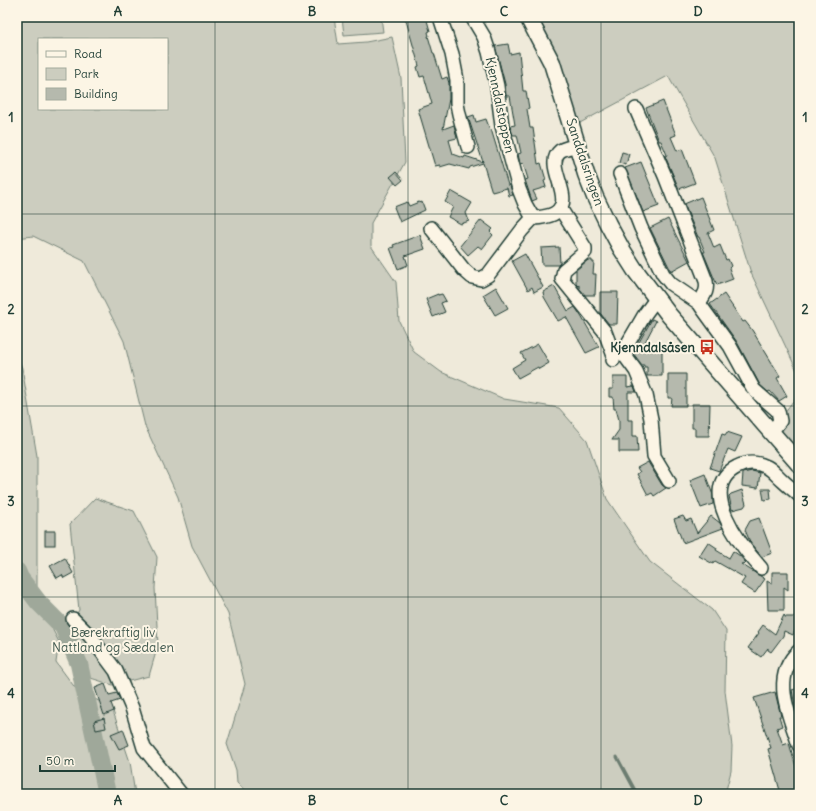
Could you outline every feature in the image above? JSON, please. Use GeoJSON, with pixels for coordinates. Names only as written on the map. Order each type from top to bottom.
{"type":"FeatureCollection","features":[{"type":"Feature","properties":{"kind":"main road","name":"Sanddalsringen"},"geometry":{"type":"LineString","coordinates":[[528,17],[552,63],[577,145],[595,197],[608,224],[635,270],[669,315],[799,464]]}},
{"type":"Feature","properties":{"kind":"street"},"geometry":{"type":"LineString","coordinates":[[440,17],[452,54],[457,80],[457,104],[468,147]]}},
{"type":"Feature","properties":{"kind":"street","name":"Kjenndalstoppen"},"geometry":{"type":"LineString","coordinates":[[472,17],[484,37],[489,52],[497,86],[502,126],[519,189],[533,218]]}},
{"type":"Feature","properties":{"kind":"street"},"geometry":{"type":"LineString","coordinates":[[636,109],[665,176],[708,287],[699,303]]}},
{"type":"Feature","properties":{"kind":"street"},"geometry":{"type":"LineString","coordinates":[[431,228],[464,270],[472,277],[481,279],[488,274],[533,218],[549,216],[554,214],[560,208],[563,200],[563,192],[554,161],[556,155],[560,151],[577,145]]}},
{"type":"Feature","properties":{"kind":"street"},"geometry":{"type":"LineString","coordinates":[[620,174],[641,228],[663,274],[678,289],[699,303],[730,346],[754,390],[778,411],[780,421],[771,432]]}},
{"type":"Feature","properties":{"kind":"street"},"geometry":{"type":"LineString","coordinates":[[560,208],[585,248],[585,252],[564,270],[562,279],[606,332],[614,356],[613,360]]}},
{"type":"Feature","properties":{"kind":"street"},"geometry":{"type":"LineString","coordinates":[[656,299],[645,314],[624,350],[625,356],[636,371],[646,395],[651,419],[654,456],[669,481]]}},
{"type":"Feature","properties":{"kind":"street"},"geometry":{"type":"LineString","coordinates":[[761,568],[746,550],[729,522],[720,501],[723,480],[734,469],[741,465],[748,463],[760,464],[772,470],[799,495]]}},
{"type":"Feature","properties":{"kind":"street"},"geometry":{"type":"LineString","coordinates":[[73,619],[90,636],[116,671],[132,708],[144,748],[181,794]]}},
{"type":"Feature","properties":{"kind":"street"},"geometry":{"type":"LineString","coordinates":[[799,651],[788,663],[784,672],[783,682],[784,698],[799,744]]}},
{"type":"Feature","properties":{"kind":"green space"},"geometry":{"type":"Polygon","coordinates":[[[17,17],[334,17],[338,44],[366,42],[392,37],[401,78],[405,162],[371,223],[371,246],[396,282],[399,321],[414,352],[441,372],[504,399],[559,408],[587,440],[607,499],[650,562],[712,610],[726,631],[725,691],[732,746],[731,771],[725,794],[248,794],[237,782],[236,770],[227,744],[245,684],[228,614],[192,546],[178,497],[145,426],[124,341],[84,261],[33,236],[17,238],[17,17]]]}},
{"type":"Feature","properties":{"kind":"green space"},"geometry":{"type":"Polygon","coordinates":[[[342,17],[381,17],[383,32],[344,35],[342,17]]]}},
{"type":"Feature","properties":{"kind":"green space"},"geometry":{"type":"Polygon","coordinates":[[[532,17],[799,17],[799,375],[751,273],[715,158],[668,76],[578,124],[532,17]]]}},
{"type":"Feature","properties":{"kind":"green space","name":"Bærekraftig liv Nattland og Sædalen"},"geometry":{"type":"Polygon","coordinates":[[[17,355],[22,368],[37,456],[37,590],[39,603],[59,642],[63,627],[70,625],[79,610],[70,524],[95,498],[134,511],[157,557],[155,588],[158,645],[149,676],[113,685],[81,675],[59,643],[56,662],[76,689],[112,708],[130,762],[135,794],[17,794],[17,355]]]}},
{"type":"Feature","properties":{"kind":"green space"},"geometry":{"type":"Polygon","coordinates":[[[799,393],[799,453],[776,424],[799,393]]]}},
{"type":"Feature","properties":{"kind":"building"},"geometry":{"type":"Polygon","coordinates":[[[405,17],[426,17],[430,31],[428,32],[428,36],[442,79],[447,77],[449,83],[449,99],[443,129],[454,125],[457,138],[449,140],[453,154],[483,162],[468,117],[474,115],[476,122],[486,119],[490,130],[491,129],[508,185],[510,185],[513,195],[509,196],[507,188],[492,192],[483,163],[470,167],[469,169],[450,164],[440,167],[440,165],[435,166],[418,109],[432,104],[424,76],[420,77],[417,67],[419,66],[405,17]]]}},
{"type":"Feature","properties":{"kind":"building"},"geometry":{"type":"Polygon","coordinates":[[[508,44],[510,54],[519,52],[523,91],[526,91],[529,108],[527,109],[530,128],[533,128],[538,164],[541,163],[546,180],[544,181],[546,187],[533,191],[537,199],[532,201],[525,180],[528,179],[523,163],[520,164],[518,154],[521,153],[517,135],[513,135],[510,126],[515,125],[510,96],[506,96],[505,84],[495,46],[508,44]]]}},
{"type":"Feature","properties":{"kind":"building"},"geometry":{"type":"Polygon","coordinates":[[[663,101],[676,135],[671,137],[677,151],[682,149],[695,183],[679,189],[665,156],[667,155],[661,141],[659,141],[646,108],[663,101]]]}},
{"type":"Feature","properties":{"kind":"building"},"geometry":{"type":"Polygon","coordinates":[[[622,152],[629,154],[626,165],[619,163],[622,152]]]}},
{"type":"Feature","properties":{"kind":"building"},"geometry":{"type":"Polygon","coordinates":[[[641,162],[659,206],[643,212],[625,168],[641,162]]]}},
{"type":"Feature","properties":{"kind":"building"},"geometry":{"type":"Polygon","coordinates":[[[396,172],[403,180],[397,185],[390,177],[396,172]]]}},
{"type":"Feature","properties":{"kind":"building"},"geometry":{"type":"Polygon","coordinates":[[[451,191],[472,203],[466,213],[469,221],[461,224],[448,217],[453,207],[445,202],[451,191]]]}},
{"type":"Feature","properties":{"kind":"building"},"geometry":{"type":"Polygon","coordinates":[[[701,197],[714,230],[708,233],[714,248],[720,245],[726,260],[728,259],[731,266],[729,268],[733,279],[717,285],[703,252],[705,252],[699,237],[684,204],[701,197]]]}},
{"type":"Feature","properties":{"kind":"building"},"geometry":{"type":"Polygon","coordinates":[[[407,202],[409,206],[422,202],[425,210],[400,222],[394,207],[407,202]]]}},
{"type":"Feature","properties":{"kind":"building"},"geometry":{"type":"Polygon","coordinates":[[[668,219],[689,261],[671,271],[650,228],[668,219]]]}},
{"type":"Feature","properties":{"kind":"building"},"geometry":{"type":"Polygon","coordinates":[[[481,220],[493,229],[490,232],[493,235],[482,249],[478,246],[468,255],[460,246],[481,220]]]}},
{"type":"Feature","properties":{"kind":"building"},"geometry":{"type":"Polygon","coordinates":[[[420,235],[425,249],[405,256],[408,265],[398,269],[390,248],[394,247],[393,245],[420,235]]]}},
{"type":"Feature","properties":{"kind":"building"},"geometry":{"type":"Polygon","coordinates":[[[559,247],[560,263],[558,265],[542,265],[541,248],[559,247]]]}},
{"type":"Feature","properties":{"kind":"building"},"geometry":{"type":"Polygon","coordinates":[[[525,254],[543,287],[534,292],[532,287],[528,290],[512,261],[525,254]]]}},
{"type":"Feature","properties":{"kind":"building"},"geometry":{"type":"Polygon","coordinates":[[[588,260],[592,260],[592,262],[594,262],[593,274],[596,274],[595,295],[585,295],[579,288],[579,285],[578,286],[576,284],[576,270],[588,260]]]}},
{"type":"Feature","properties":{"kind":"building"},"geometry":{"type":"Polygon","coordinates":[[[554,286],[568,311],[575,307],[599,347],[586,353],[566,317],[558,321],[544,297],[543,292],[554,286]]]}},
{"type":"Feature","properties":{"kind":"building"},"geometry":{"type":"Polygon","coordinates":[[[496,287],[508,308],[495,315],[483,295],[496,287]]]}},
{"type":"Feature","properties":{"kind":"building"},"geometry":{"type":"Polygon","coordinates":[[[600,292],[618,292],[617,324],[609,324],[600,313],[600,292]]]}},
{"type":"Feature","properties":{"kind":"building"},"geometry":{"type":"Polygon","coordinates":[[[442,294],[446,301],[441,303],[445,312],[433,317],[426,299],[442,294]]]}},
{"type":"Feature","properties":{"kind":"building"},"geometry":{"type":"Polygon","coordinates":[[[724,294],[743,322],[745,321],[752,330],[780,376],[777,378],[787,396],[779,401],[770,391],[768,392],[760,385],[737,342],[710,304],[724,294]]]}},
{"type":"Feature","properties":{"kind":"building"},"geometry":{"type":"Polygon","coordinates":[[[652,319],[656,321],[644,344],[662,343],[662,376],[647,376],[647,367],[642,365],[633,353],[652,319]]]}},
{"type":"Feature","properties":{"kind":"building"},"geometry":{"type":"Polygon","coordinates":[[[538,344],[549,363],[518,378],[512,368],[525,360],[521,353],[538,344]]]}},
{"type":"Feature","properties":{"kind":"building"},"geometry":{"type":"Polygon","coordinates":[[[668,374],[686,374],[686,406],[671,406],[672,398],[668,398],[668,374]]]}},
{"type":"Feature","properties":{"kind":"building"},"geometry":{"type":"Polygon","coordinates":[[[613,377],[627,377],[627,387],[634,386],[636,392],[628,392],[628,420],[633,420],[633,436],[637,436],[638,452],[619,452],[619,440],[612,440],[619,430],[619,420],[616,409],[614,409],[613,397],[609,397],[609,389],[613,389],[613,377]]]}},
{"type":"Feature","properties":{"kind":"building"},"geometry":{"type":"Polygon","coordinates":[[[692,404],[710,404],[709,436],[695,436],[695,428],[692,428],[692,404]]]}},
{"type":"Feature","properties":{"kind":"building"},"geometry":{"type":"Polygon","coordinates":[[[727,432],[742,437],[735,452],[728,449],[719,471],[710,468],[722,434],[725,435],[727,432]]]}},
{"type":"Feature","properties":{"kind":"building"},"geometry":{"type":"Polygon","coordinates":[[[648,462],[662,485],[666,488],[654,496],[652,493],[648,495],[637,474],[640,472],[637,468],[648,462]]]}},
{"type":"Feature","properties":{"kind":"building"},"geometry":{"type":"Polygon","coordinates":[[[752,471],[760,473],[758,488],[742,486],[743,473],[752,471]]]}},
{"type":"Feature","properties":{"kind":"building"},"geometry":{"type":"Polygon","coordinates":[[[705,474],[713,495],[713,504],[701,508],[690,480],[705,474]]]}},
{"type":"Feature","properties":{"kind":"building"},"geometry":{"type":"Polygon","coordinates":[[[762,489],[770,489],[771,499],[764,500],[762,489]]]}},
{"type":"Feature","properties":{"kind":"building"},"geometry":{"type":"Polygon","coordinates":[[[742,490],[746,504],[744,507],[732,510],[729,496],[742,490]]]}},
{"type":"Feature","properties":{"kind":"building"},"geometry":{"type":"Polygon","coordinates":[[[683,516],[686,521],[691,519],[697,533],[711,516],[720,523],[723,528],[683,543],[674,519],[683,516]]]}},
{"type":"Feature","properties":{"kind":"building"},"geometry":{"type":"Polygon","coordinates":[[[759,518],[772,553],[762,557],[751,544],[745,530],[750,521],[759,518]]]}},
{"type":"Feature","properties":{"kind":"building"},"geometry":{"type":"Polygon","coordinates":[[[45,531],[55,531],[55,545],[45,545],[45,531]]]}},
{"type":"Feature","properties":{"kind":"building"},"geometry":{"type":"Polygon","coordinates":[[[708,542],[717,548],[716,550],[729,558],[733,551],[746,563],[741,564],[765,579],[755,593],[741,584],[745,578],[715,561],[713,564],[699,556],[708,542]]]}},
{"type":"Feature","properties":{"kind":"building"},"geometry":{"type":"Polygon","coordinates":[[[65,558],[73,573],[64,578],[62,575],[57,578],[50,566],[65,558]]]}},
{"type":"Feature","properties":{"kind":"building"},"geometry":{"type":"Polygon","coordinates":[[[772,572],[788,572],[788,590],[784,587],[784,610],[768,610],[767,581],[772,584],[772,572]]]}},
{"type":"Feature","properties":{"kind":"building"},"geometry":{"type":"Polygon","coordinates":[[[784,615],[785,617],[797,617],[799,621],[793,635],[784,631],[783,636],[771,652],[768,648],[761,657],[748,648],[763,625],[775,634],[784,615]]]}},
{"type":"Feature","properties":{"kind":"building"},"geometry":{"type":"Polygon","coordinates":[[[105,684],[109,695],[117,693],[120,700],[111,703],[114,711],[104,715],[95,688],[105,684]]]}},
{"type":"Feature","properties":{"kind":"building"},"geometry":{"type":"Polygon","coordinates":[[[799,688],[799,710],[796,711],[792,690],[799,688]]]}},
{"type":"Feature","properties":{"kind":"building"},"geometry":{"type":"Polygon","coordinates":[[[775,692],[782,726],[777,728],[783,745],[789,743],[799,777],[799,787],[794,789],[795,794],[781,794],[768,749],[771,748],[754,698],[775,692]]]}},
{"type":"Feature","properties":{"kind":"building"},"geometry":{"type":"Polygon","coordinates":[[[104,718],[106,728],[96,730],[94,721],[104,718]]]}},
{"type":"Feature","properties":{"kind":"building"},"geometry":{"type":"Polygon","coordinates":[[[123,729],[129,745],[119,749],[111,734],[123,729]]]}},
{"type":"Feature","properties":{"kind":"waterway"},"geometry":{"type":"LineString","coordinates":[[17,571],[20,578],[39,603],[63,627],[79,664],[107,794]]}},
{"type":"Feature","properties":{"kind":"waterway"},"geometry":{"type":"LineString","coordinates":[[617,757],[637,794]]}},
{"type":"Feature","properties":{"kind":"place","name":"Kjenndalsåsen"},"geometry":{"type":"Point","coordinates":[707,347]}}]}
